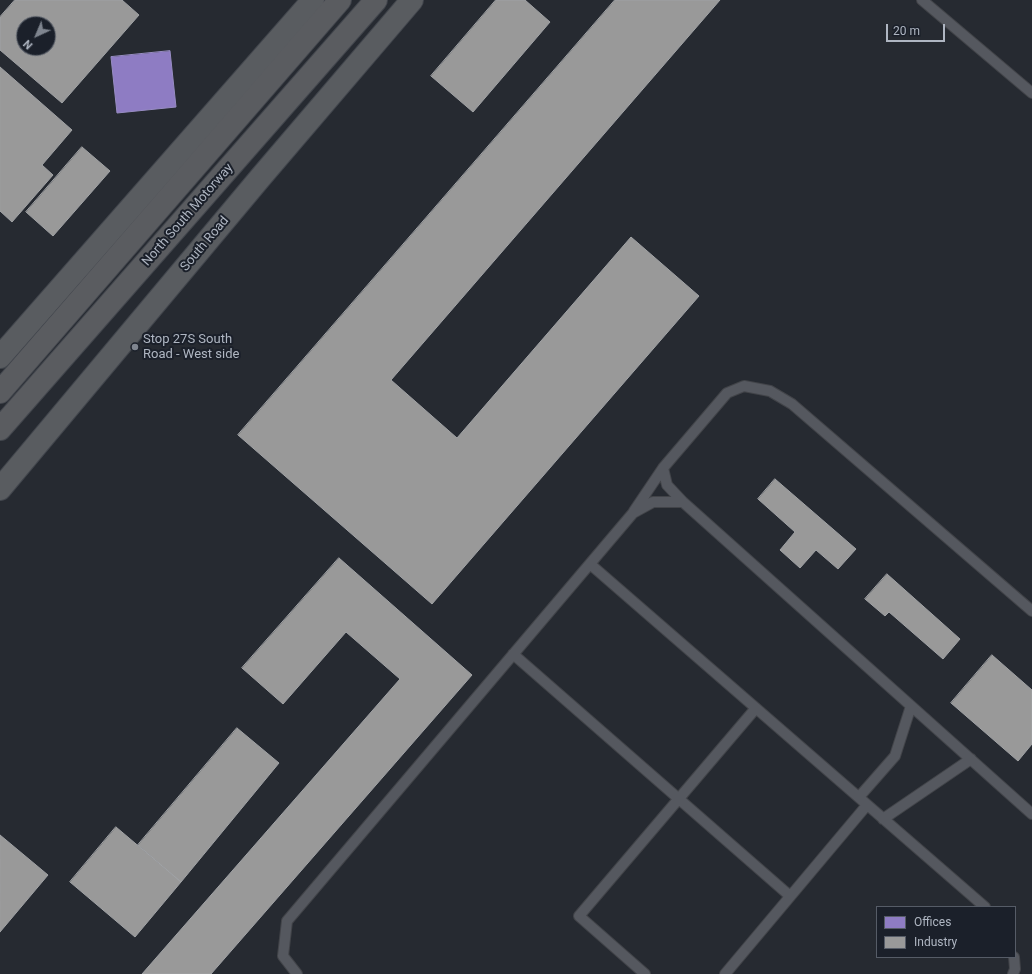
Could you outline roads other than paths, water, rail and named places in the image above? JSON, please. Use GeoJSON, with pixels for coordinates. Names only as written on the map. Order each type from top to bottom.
{"type":"FeatureCollection","features":[{"type":"Feature","properties":{"kind":"highway"},"geometry":{"type":"LineString","coordinates":[[0,357],[313,0]]}},
{"type":"Feature","properties":{"kind":"highway","name":"North South Motorway"},"geometry":{"type":"LineString","coordinates":[[0,392],[340,0]]}},
{"type":"Feature","properties":{"kind":"highway","name":"North South Motorway"},"geometry":{"type":"LineString","coordinates":[[0,429],[376,0]]}},
{"type":"Feature","properties":{"kind":"highway","name":"South Road"},"geometry":{"type":"LineString","coordinates":[[0,489],[260,178],[412,0]]}},
{"type":"Feature","properties":{"kind":"lane"},"geometry":{"type":"LineString","coordinates":[[922,0],[1032,93]]}},
{"type":"Feature","properties":{"kind":"lane"},"geometry":{"type":"LineString","coordinates":[[297,974],[283,956],[287,921],[633,513],[663,468],[727,393],[744,386],[770,391],[792,404],[1032,611]]}},
{"type":"Feature","properties":{"kind":"lane"},"geometry":{"type":"LineString","coordinates":[[663,468],[667,485],[683,502],[1032,814]]}},
{"type":"Feature","properties":{"kind":"lane"},"geometry":{"type":"LineString","coordinates":[[633,513],[653,502],[683,502]]}},
{"type":"Feature","properties":{"kind":"lane"},"geometry":{"type":"LineString","coordinates":[[590,564],[984,906]]}},
{"type":"Feature","properties":{"kind":"lane"},"geometry":{"type":"LineString","coordinates":[[513,654],[790,896]]}},
{"type":"Feature","properties":{"kind":"lane"},"geometry":{"type":"LineString","coordinates":[[859,797],[895,756],[911,706]]}},
{"type":"Feature","properties":{"kind":"lane"},"geometry":{"type":"LineString","coordinates":[[645,974],[579,916],[756,708]]}},
{"type":"Feature","properties":{"kind":"lane"},"geometry":{"type":"LineString","coordinates":[[883,819],[971,759]]}},
{"type":"Feature","properties":{"kind":"lane"},"geometry":{"type":"LineString","coordinates":[[725,974],[867,805]]}},
{"type":"Feature","properties":{"kind":"lane"},"geometry":{"type":"LineString","coordinates":[[1013,974],[1015,968],[1014,958]]}},
{"type":"Feature","properties":{"kind":"place","name":"Stop 27S South Road - West side"},"geometry":{"type":"Point","coordinates":[135,347]}}]}
